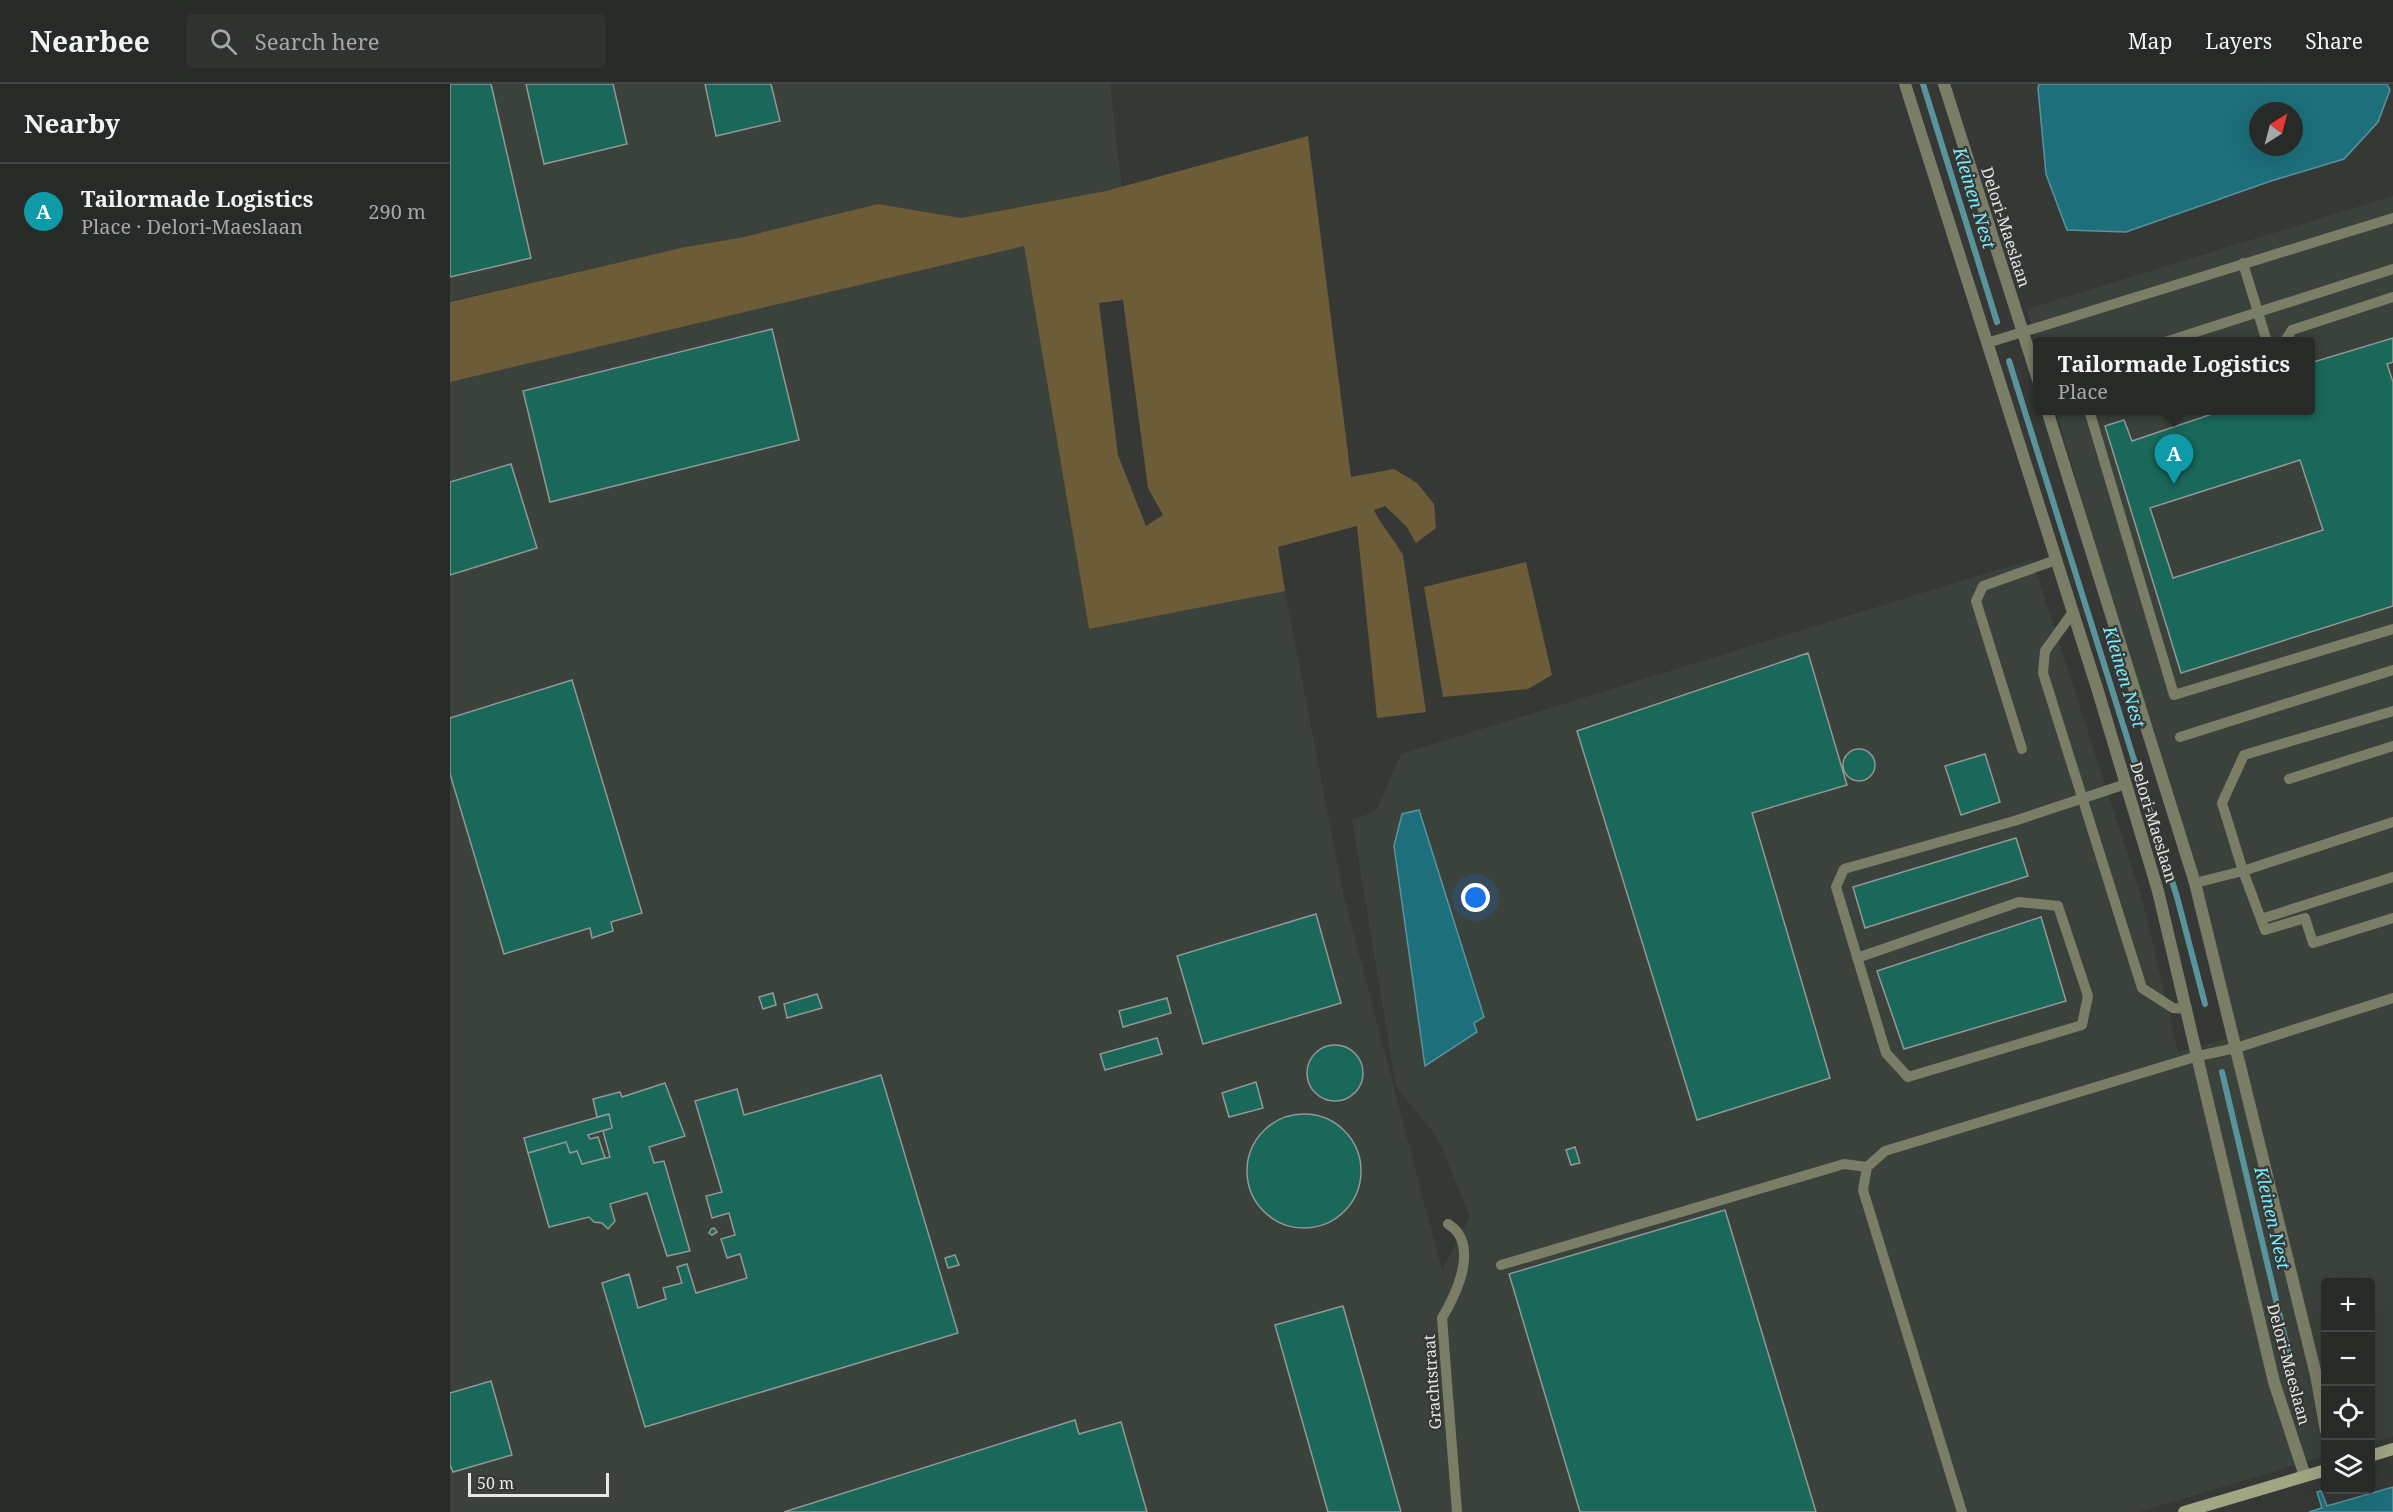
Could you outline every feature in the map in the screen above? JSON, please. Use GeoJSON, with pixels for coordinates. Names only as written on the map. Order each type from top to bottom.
{"type":"FeatureCollection","features":[{"type":"Feature","properties":{"kind":"main road"},"geometry":{"type":"LineString","coordinates":[[2375,1454],[2393,1449]]}},
{"type":"Feature","properties":{"kind":"main road"},"geometry":{"type":"LineString","coordinates":[[2184,1512],[2321,1471]]}},
{"type":"Feature","properties":{"kind":"street","name":"Delori-Maeslaan"},"geometry":{"type":"LineString","coordinates":[[1905,84],[2073,612],[2158,891],[2274,1382],[2305,1476]]}},
{"type":"Feature","properties":{"kind":"street","name":"Delori-Maeslaan"},"geometry":{"type":"LineString","coordinates":[[1944,84],[2033,367]]}},
{"type":"Feature","properties":{"kind":"street","name":"Delori-Maeslaan"},"geometry":{"type":"LineString","coordinates":[[2048,415],[2195,883],[2316,1375],[2321,1406]]}},
{"type":"Feature","properties":{"kind":"lane"},"geometry":{"type":"LineString","coordinates":[[1987,343],[2393,218]]}},
{"type":"Feature","properties":{"kind":"lane"},"geometry":{"type":"LineString","coordinates":[[2243,263],[2265,337]]}},
{"type":"Feature","properties":{"kind":"lane"},"geometry":{"type":"LineString","coordinates":[[2180,337],[2393,269]]}},
{"type":"Feature","properties":{"kind":"lane"},"geometry":{"type":"LineString","coordinates":[[2287,337],[2292,330],[2393,297]]}},
{"type":"Feature","properties":{"kind":"lane"},"geometry":{"type":"LineString","coordinates":[[2090,415],[2174,695],[2393,629]]}},
{"type":"Feature","properties":{"kind":"lane"},"geometry":{"type":"LineString","coordinates":[[2022,749],[1976,601],[1983,586],[2056,560]]}},
{"type":"Feature","properties":{"kind":"lane"},"geometry":{"type":"LineString","coordinates":[[2073,612],[2045,651],[2043,673],[2142,988],[2173,1008],[2187,1009]]}},
{"type":"Feature","properties":{"kind":"lane"},"geometry":{"type":"LineString","coordinates":[[2180,737],[2393,670]]}},
{"type":"Feature","properties":{"kind":"lane"},"geometry":{"type":"LineString","coordinates":[[2393,711],[2244,755],[2222,803],[2243,871],[2265,930],[2305,918],[2313,943],[2393,918]]}},
{"type":"Feature","properties":{"kind":"lane"},"geometry":{"type":"LineString","coordinates":[[2289,779],[2393,746]]}},
{"type":"Feature","properties":{"kind":"lane"},"geometry":{"type":"LineString","coordinates":[[1857,958],[2019,902],[2058,906],[2088,996],[2082,1025],[1908,1077],[1886,1053],[1857,958],[1836,887],[1844,869],[2014,821],[2126,784]]}},
{"type":"Feature","properties":{"kind":"lane"},"geometry":{"type":"LineString","coordinates":[[2195,883],[2243,871],[2393,822]]}},
{"type":"Feature","properties":{"kind":"lane"},"geometry":{"type":"LineString","coordinates":[[2261,919],[2393,877]]}},
{"type":"Feature","properties":{"kind":"lane"},"geometry":{"type":"LineString","coordinates":[[1962,1512],[1863,1190],[1868,1167],[1885,1151],[2198,1056],[2236,1048],[2393,998]]}},
{"type":"Feature","properties":{"kind":"lane"},"geometry":{"type":"LineString","coordinates":[[1501,1265],[1844,1164],[1868,1167]]}},
{"type":"Feature","properties":{"kind":"lane","name":"Grachtstraat"},"geometry":{"type":"LineString","coordinates":[[1448,1224],[1458,1233],[1464,1250],[1457,1292],[1442,1317],[1457,1512]]}},
{"type":"Feature","properties":{"kind":"shaded area"},"geometry":{"type":"Polygon","coordinates":[[[450,84],[1110,84],[1122,188],[961,218],[878,204],[739,238],[685,247],[450,301],[450,84]]]}},
{"type":"Feature","properties":{"kind":"shaded area"},"geometry":{"type":"Polygon","coordinates":[[[1308,136],[1351,477],[1394,469],[1417,483],[1434,504],[1436,528],[1416,543],[1406,526],[1385,506],[1374,510],[1403,555],[1426,712],[1377,718],[1357,526],[1278,547],[1285,591],[1089,629],[1024,246],[450,382],[450,302],[685,247],[739,238],[878,204],[961,218],[1106,191],[1308,136]],[[1123,300],[1099,303],[1118,455],[1146,526],[1163,515],[1148,488],[1123,300]]]}},
{"type":"Feature","properties":{"kind":"shaded area"},"geometry":{"type":"Polygon","coordinates":[[[2393,196],[2393,1436],[2375,1442],[2375,1278],[2321,1278],[2321,1457],[2139,1512],[450,1512],[450,382],[1024,246],[1089,629],[1285,591],[1343,893],[1442,1271],[1470,1216],[1437,1137],[1396,1087],[1352,820],[1376,811],[1401,754],[2032,559],[2143,902],[2178,1052],[2238,1036],[2057,415],[2315,415],[2315,337],[2035,337],[2027,309],[2393,196]]]}},
{"type":"Feature","properties":{"kind":"shaded area"},"geometry":{"type":"Polygon","coordinates":[[[1526,562],[1552,675],[1528,689],[1443,697],[1424,587],[1526,562]]]}},
{"type":"Feature","properties":{"kind":"water"},"geometry":{"type":"Polygon","coordinates":[[[2039,84],[2387,84],[2390,90],[2378,122],[2344,159],[2271,181],[2126,232],[2067,230],[2046,174],[2039,84]]]}},
{"type":"Feature","properties":{"kind":"water"},"geometry":{"type":"Polygon","coordinates":[[[1419,810],[1484,1017],[1474,1023],[1477,1032],[1425,1066],[1394,846],[1402,814],[1419,810]]]}},
{"type":"Feature","properties":{"kind":"water"},"geometry":{"type":"Polygon","coordinates":[[[2393,1487],[2393,1512],[2309,1512],[2322,1508],[2317,1492],[2321,1491],[2327,1506],[2393,1487]]]}},
{"type":"Feature","properties":{"kind":"building"},"geometry":{"type":"Polygon","coordinates":[[[450,84],[491,84],[531,258],[450,277],[450,84]]]}},
{"type":"Feature","properties":{"kind":"building"},"geometry":{"type":"Polygon","coordinates":[[[526,84],[613,84],[627,144],[544,164],[526,84]]]}},
{"type":"Feature","properties":{"kind":"building"},"geometry":{"type":"Polygon","coordinates":[[[705,84],[771,84],[780,121],[716,136],[705,84]]]}},
{"type":"Feature","properties":{"kind":"building"},"geometry":{"type":"Polygon","coordinates":[[[772,329],[799,440],[550,502],[523,391],[772,329]]]}},
{"type":"Feature","properties":{"kind":"building"},"geometry":{"type":"Polygon","coordinates":[[[2393,338],[2393,362],[2387,364],[2393,382],[2393,606],[2181,673],[2105,426],[2124,420],[2132,441],[2209,415],[2315,415],[2315,361],[2393,338]],[[2300,460],[2150,508],[2173,578],[2323,530],[2300,460]]]}},
{"type":"Feature","properties":{"kind":"building"},"geometry":{"type":"Polygon","coordinates":[[[511,464],[537,548],[450,575],[450,482],[511,464]]]}},
{"type":"Feature","properties":{"kind":"building"},"geometry":{"type":"Polygon","coordinates":[[[1808,653],[1847,785],[1752,813],[1830,1078],[1697,1120],[1577,731],[1808,653]]]}},
{"type":"Feature","properties":{"kind":"building"},"geometry":{"type":"Polygon","coordinates":[[[572,680],[642,913],[611,922],[613,931],[592,938],[590,928],[504,954],[450,774],[450,718],[572,680]]]}},
{"type":"Feature","properties":{"kind":"building"},"geometry":{"type":"Polygon","coordinates":[[[1859,749],[1870,754],[1875,765],[1870,776],[1859,781],[1848,776],[1843,765],[1848,754],[1859,749]]]}},
{"type":"Feature","properties":{"kind":"building"},"geometry":{"type":"Polygon","coordinates":[[[1985,754],[2000,802],[1961,815],[1945,766],[1985,754]]]}},
{"type":"Feature","properties":{"kind":"building"},"geometry":{"type":"Polygon","coordinates":[[[2016,838],[2028,876],[1865,928],[1853,887],[2016,838]]]}},
{"type":"Feature","properties":{"kind":"building"},"geometry":{"type":"Polygon","coordinates":[[[1316,914],[1341,1003],[1203,1044],[1177,956],[1316,914]]]}},
{"type":"Feature","properties":{"kind":"building"},"geometry":{"type":"Polygon","coordinates":[[[2041,917],[2066,1001],[1904,1049],[1877,971],[2041,917]]]}},
{"type":"Feature","properties":{"kind":"building"},"geometry":{"type":"Polygon","coordinates":[[[773,993],[776,1005],[763,1009],[759,997],[773,993]]]}},
{"type":"Feature","properties":{"kind":"building"},"geometry":{"type":"Polygon","coordinates":[[[817,994],[822,1008],[787,1018],[784,1004],[817,994]]]}},
{"type":"Feature","properties":{"kind":"building"},"geometry":{"type":"Polygon","coordinates":[[[1167,998],[1171,1013],[1123,1027],[1119,1011],[1167,998]]]}},
{"type":"Feature","properties":{"kind":"building"},"geometry":{"type":"Polygon","coordinates":[[[1157,1038],[1162,1054],[1105,1070],[1100,1054],[1157,1038]]]}},
{"type":"Feature","properties":{"kind":"building"},"geometry":{"type":"Polygon","coordinates":[[[1329,1045],[1341,1045],[1351,1049],[1359,1057],[1363,1073],[1359,1089],[1351,1097],[1341,1101],[1329,1101],[1319,1097],[1311,1089],[1307,1079],[1307,1067],[1311,1057],[1319,1049],[1329,1045]]]}},
{"type":"Feature","properties":{"kind":"building"},"geometry":{"type":"Polygon","coordinates":[[[881,1075],[958,1333],[645,1427],[602,1283],[629,1274],[638,1308],[666,1299],[663,1288],[682,1283],[677,1267],[687,1264],[696,1293],[747,1278],[740,1254],[727,1258],[721,1239],[735,1235],[729,1213],[712,1218],[706,1196],[722,1192],[695,1101],[737,1089],[744,1115],[881,1075]]]}},
{"type":"Feature","properties":{"kind":"building"},"geometry":{"type":"Polygon","coordinates":[[[1256,1082],[1263,1108],[1229,1117],[1222,1093],[1256,1082]]]}},
{"type":"Feature","properties":{"kind":"building"},"geometry":{"type":"Polygon","coordinates":[[[665,1083],[685,1136],[649,1147],[654,1163],[664,1161],[690,1251],[667,1256],[647,1193],[610,1204],[615,1221],[608,1229],[602,1223],[594,1222],[589,1217],[549,1227],[528,1153],[566,1142],[570,1153],[577,1151],[582,1164],[610,1157],[603,1131],[612,1128],[609,1114],[597,1117],[593,1099],[620,1092],[622,1097],[665,1083]]]}},
{"type":"Feature","properties":{"kind":"building"},"geometry":{"type":"Polygon","coordinates":[[[609,1114],[612,1128],[588,1135],[590,1139],[598,1137],[605,1158],[582,1164],[577,1151],[570,1153],[566,1142],[528,1153],[524,1138],[609,1114]]]}},
{"type":"Feature","properties":{"kind":"building"},"geometry":{"type":"Polygon","coordinates":[[[1304,1114],[1326,1118],[1345,1130],[1357,1149],[1361,1171],[1357,1193],[1345,1212],[1326,1224],[1304,1228],[1282,1224],[1263,1212],[1251,1193],[1247,1171],[1251,1149],[1263,1130],[1282,1118],[1304,1114]]]}},
{"type":"Feature","properties":{"kind":"building"},"geometry":{"type":"Polygon","coordinates":[[[1575,1147],[1580,1163],[1571,1165],[1566,1150],[1575,1147]]]}},
{"type":"Feature","properties":{"kind":"building"},"geometry":{"type":"Polygon","coordinates":[[[1725,1210],[1816,1512],[1580,1512],[1509,1274],[1725,1210]]]}},
{"type":"Feature","properties":{"kind":"building"},"geometry":{"type":"Polygon","coordinates":[[[714,1228],[717,1232],[712,1235],[709,1233],[714,1228]]]}},
{"type":"Feature","properties":{"kind":"building"},"geometry":{"type":"Polygon","coordinates":[[[955,1255],[959,1265],[948,1268],[945,1258],[955,1255]]]}},
{"type":"Feature","properties":{"kind":"building"},"geometry":{"type":"Polygon","coordinates":[[[1343,1306],[1401,1512],[1328,1512],[1275,1325],[1343,1306]]]}},
{"type":"Feature","properties":{"kind":"building"},"geometry":{"type":"Polygon","coordinates":[[[491,1381],[512,1455],[453,1472],[450,1465],[450,1393],[491,1381]]]}},
{"type":"Feature","properties":{"kind":"building"},"geometry":{"type":"Polygon","coordinates":[[[1075,1420],[1079,1434],[1121,1422],[1147,1512],[784,1512],[1075,1420]]]}},
{"type":"Feature","properties":{"kind":"waterway","name":"Kleinen Nest"},"geometry":{"type":"LineString","coordinates":[[1923,84],[1997,322]]}},
{"type":"Feature","properties":{"kind":"waterway","name":"Kleinen Nest"},"geometry":{"type":"LineString","coordinates":[[2009,361],[2177,897],[2205,1004]]}},
{"type":"Feature","properties":{"kind":"waterway","name":"Kleinen Nest"},"geometry":{"type":"LineString","coordinates":[[2222,1072],[2293,1372]]}},
{"type":"Feature","properties":{"kind":"place","name":"Tailormade Logistics"},"geometry":{"type":"Point","coordinates":[2174,484]}}]}
